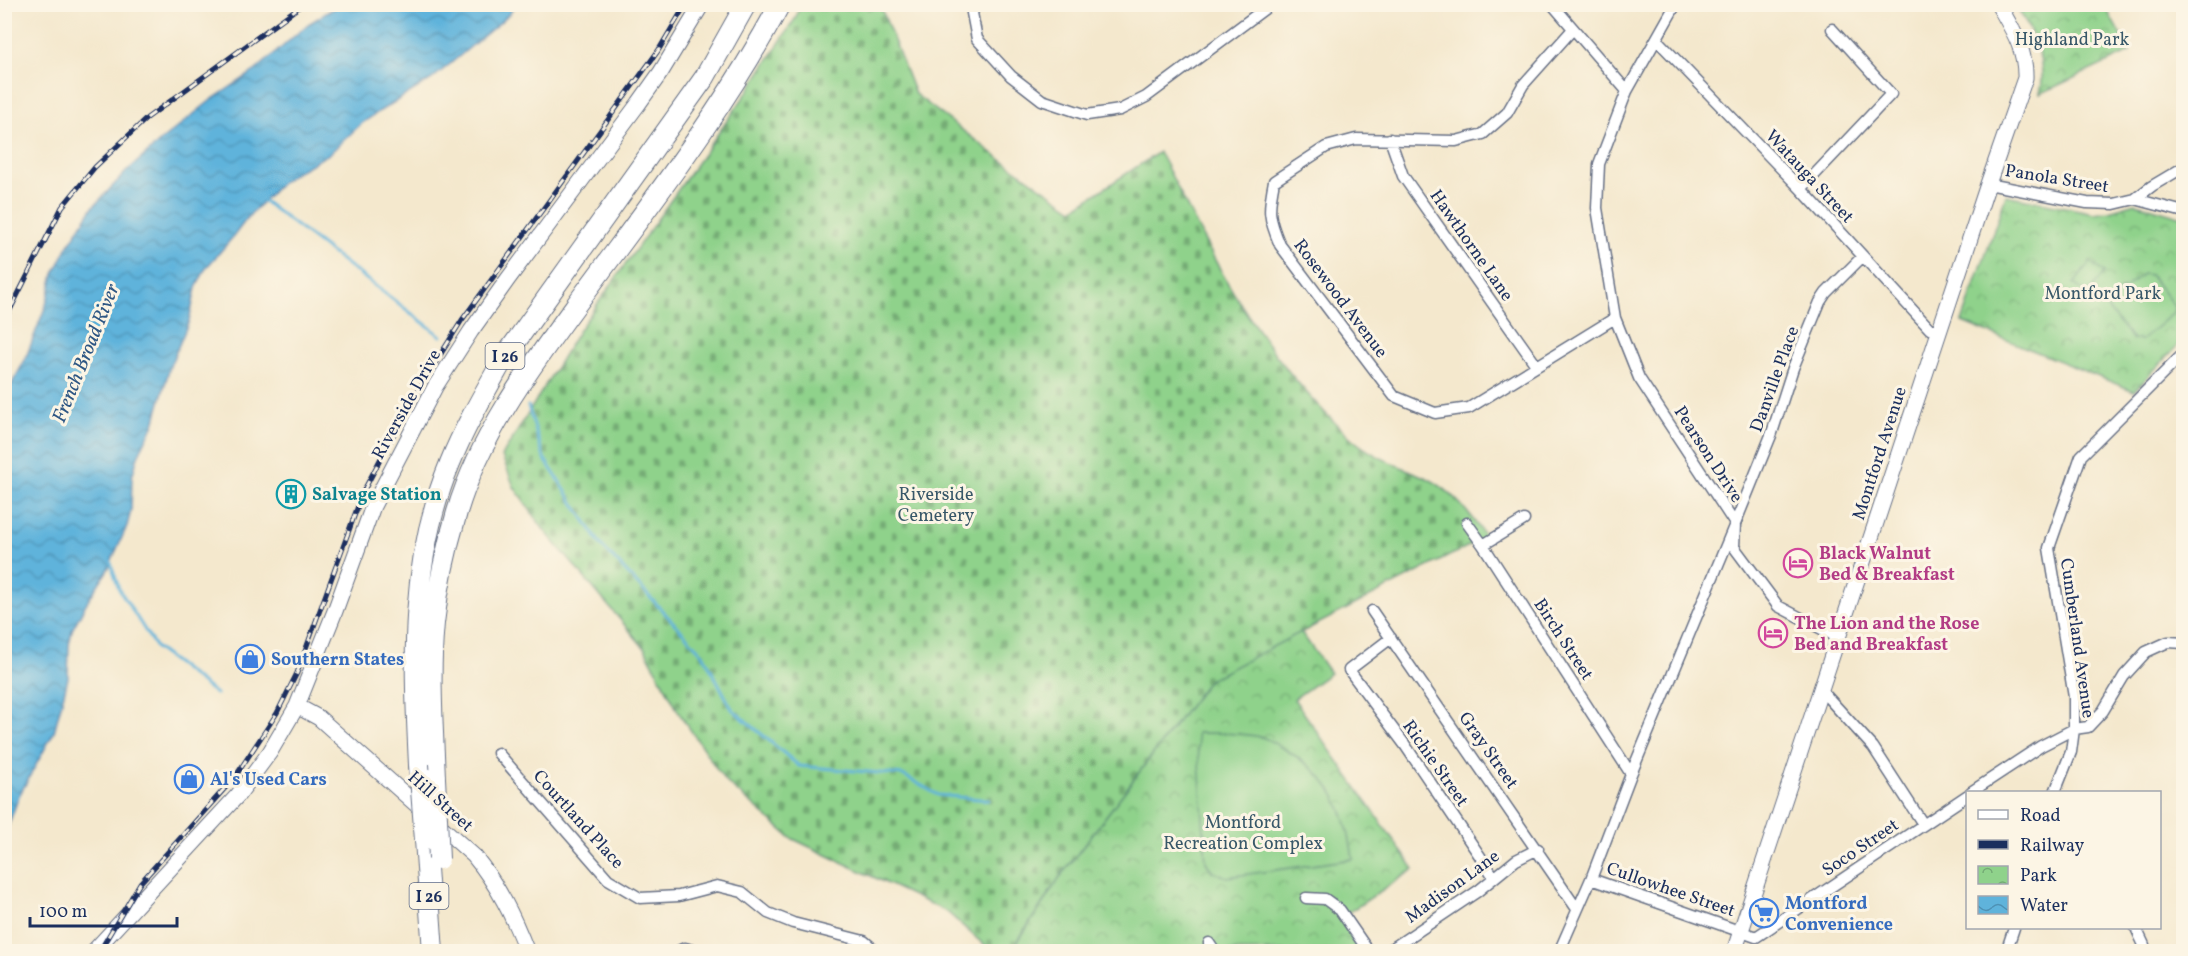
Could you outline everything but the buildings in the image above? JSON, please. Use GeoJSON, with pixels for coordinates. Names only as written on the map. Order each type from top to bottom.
{"type":"FeatureCollection","features":[{"type":"Feature","properties":{"kind":"highway","name":"I 26"},"geometry":{"type":"LineString","coordinates":[[433,951],[419,765],[415,626],[425,547],[436,504],[449,465],[471,417],[504,358],[705,76],[746,4]]}},
{"type":"Feature","properties":{"kind":"highway","name":"I 26"},"geometry":{"type":"LineString","coordinates":[[446,951],[439,859],[432,686],[438,588],[457,510],[476,464],[524,378],[708,124],[757,48],[780,4]]}},
{"type":"Feature","properties":{"kind":"main road","name":"Riverside Drive"},"geometry":{"type":"LineString","coordinates":[[93,951],[238,795],[270,752],[297,706],[374,506],[435,387],[508,279],[645,95],[702,4]]}},
{"type":"Feature","properties":{"kind":"main road","name":"Montford Avenue"},"geometry":{"type":"LineString","coordinates":[[1737,951],[1740,931],[2025,78],[2026,62],[1998,4]]}},
{"type":"Feature","properties":{"kind":"main road","name":"Hill Street"},"geometry":{"type":"LineString","coordinates":[[297,706],[319,718],[474,856],[491,876],[505,898],[527,951]]}},
{"type":"Feature","properties":{"kind":"street"},"geometry":{"type":"LineString","coordinates":[[976,4],[972,13],[977,39],[1011,75],[1042,100],[1087,115],[1120,110],[1146,97],[1271,4]]}},
{"type":"Feature","properties":{"kind":"street"},"geometry":{"type":"LineString","coordinates":[[1552,4],[1627,91]]}},
{"type":"Feature","properties":{"kind":"street","name":"Pearson Drive"},"geometry":{"type":"LineString","coordinates":[[1559,951],[1591,879],[1631,774],[1735,524],[1639,378],[1615,318],[1597,208],[1599,164],[1627,91],[1676,4]]}},
{"type":"Feature","properties":{"kind":"street","name":"Rosewood Avenue"},"geometry":{"type":"LineString","coordinates":[[1573,29],[1523,84],[1507,113],[1483,134],[1456,141],[1356,139],[1326,147],[1274,181],[1268,209],[1280,245],[1394,396],[1435,412],[1469,408],[1615,318]]}},
{"type":"Feature","properties":{"kind":"street"},"geometry":{"type":"LineString","coordinates":[[1800,189],[1891,94],[1832,29]]}},
{"type":"Feature","properties":{"kind":"street","name":"Watauga Street"},"geometry":{"type":"LineString","coordinates":[[1657,40],[1930,329],[1940,329]]}},
{"type":"Feature","properties":{"kind":"street","name":"Hawthorne Lane"},"geometry":{"type":"LineString","coordinates":[[1390,139],[1403,176],[1536,365]]}},
{"type":"Feature","properties":{"kind":"street","name":"Panola Street"},"geometry":{"type":"LineString","coordinates":[[1988,184],[2087,203],[2114,204],[2135,199],[2184,167]]}},
{"type":"Feature","properties":{"kind":"street"},"geometry":{"type":"LineString","coordinates":[[2135,199],[2184,212]]}},
{"type":"Feature","properties":{"kind":"street","name":"Danville Place"},"geometry":{"type":"LineString","coordinates":[[1735,524],[1772,433],[1793,368],[1820,302],[1862,257]]}},
{"type":"Feature","properties":{"kind":"street","name":"Cumberland Avenue"},"geometry":{"type":"LineString","coordinates":[[2055,791],[2072,752],[2074,697],[2049,548],[2081,456],[2184,353]]}},
{"type":"Feature","properties":{"kind":"street"},"geometry":{"type":"LineString","coordinates":[[1483,544],[1524,520]]}},
{"type":"Feature","properties":{"kind":"street","name":"Birch Street"},"geometry":{"type":"LineString","coordinates":[[1467,523],[1483,544],[1631,774]]}},
{"type":"Feature","properties":{"kind":"street"},"geometry":{"type":"LineString","coordinates":[[1735,524],[1734,547],[1778,606],[1839,638]]}},
{"type":"Feature","properties":{"kind":"street","name":"Gray Street"},"geometry":{"type":"LineString","coordinates":[[1372,611],[1538,849],[1577,909]]}},
{"type":"Feature","properties":{"kind":"street","name":"Richie Street"},"geometry":{"type":"LineString","coordinates":[[1391,638],[1348,670],[1405,745],[1494,877]]}},
{"type":"Feature","properties":{"kind":"street","name":"Soco Street"},"geometry":{"type":"LineString","coordinates":[[1974,791],[2041,746],[2074,729],[2088,727],[2103,711],[2124,676],[2146,652],[2169,642],[2184,643]]}},
{"type":"Feature","properties":{"kind":"street"},"geometry":{"type":"LineString","coordinates":[[1821,690],[1873,747],[1923,824]]}},
{"type":"Feature","properties":{"kind":"street","name":"Courtland Place"},"geometry":{"type":"LineString","coordinates":[[498,753],[608,879],[640,898],[679,896],[717,886],[742,892],[768,913],[793,923],[864,941],[877,951]]}},
{"type":"Feature","properties":{"kind":"street","name":"Soco Street"},"geometry":{"type":"LineString","coordinates":[[1740,931],[1756,937],[1966,796]]}},
{"type":"Feature","properties":{"kind":"street","name":"Madison Lane"},"geometry":{"type":"LineString","coordinates":[[1387,951],[1478,891],[1516,860],[1538,849]]}},
{"type":"Feature","properties":{"kind":"street","name":"Cullowhee Street"},"geometry":{"type":"LineString","coordinates":[[1591,879],[1740,931]]}},
{"type":"Feature","properties":{"kind":"street"},"geometry":{"type":"LineString","coordinates":[[1306,898],[1325,899],[1340,910],[1369,951]]}},
{"type":"Feature","properties":{"kind":"street"},"geometry":{"type":"LineString","coordinates":[[2006,951],[2013,929]]}},
{"type":"Feature","properties":{"kind":"street"},"geometry":{"type":"LineString","coordinates":[[2137,929],[2145,951]]}},
{"type":"Feature","properties":{"kind":"street"},"geometry":{"type":"LineString","coordinates":[[676,951],[685,948],[699,951]]}},
{"type":"Feature","properties":{"kind":"green space","name":"Riverside Cemetery"},"geometry":{"type":"Polygon","coordinates":[[[801,5],[880,5],[915,94],[999,158],[1073,209],[1159,152],[1207,246],[1238,300],[1276,355],[1304,389],[1334,422],[1368,451],[1429,479],[1446,490],[1474,520],[1486,537],[1209,680],[1060,877],[1011,951],[991,951],[947,912],[791,838],[725,781],[679,713],[645,649],[544,530],[514,487],[502,456],[579,330],[748,91],[795,19],[801,5]]]}},
{"type":"Feature","properties":{"kind":"green space","name":"Highland Park"},"geometry":{"type":"Polygon","coordinates":[[[2016,5],[2104,5],[2130,52],[2040,94],[2042,70],[2040,58],[2033,36],[2016,5]]]}},
{"type":"Feature","properties":{"kind":"green space","name":"Montford Park"},"geometry":{"type":"Polygon","coordinates":[[[2006,195],[2094,213],[2136,203],[2183,217],[2183,340],[2134,391],[1962,322],[2006,195]]]}},
{"type":"Feature","properties":{"kind":"green space"},"geometry":{"type":"Polygon","coordinates":[[[2090,262],[2104,273],[2088,294],[2074,284],[2090,262]]]}},
{"type":"Feature","properties":{"kind":"green space"},"geometry":{"type":"Polygon","coordinates":[[[2143,274],[2150,275],[2175,307],[2172,314],[2142,340],[2133,340],[2107,308],[2107,302],[2143,274]]]}},
{"type":"Feature","properties":{"kind":"green space","name":"Montford Recreation Complex"},"geometry":{"type":"Polygon","coordinates":[[[1301,632],[1330,673],[1294,699],[1414,869],[1340,918],[1362,951],[1011,952],[1060,877],[1209,680],[1301,632]]]}},
{"type":"Feature","properties":{"kind":"green space"},"geometry":{"type":"Polygon","coordinates":[[[1197,733],[1261,737],[1302,760],[1326,783],[1334,795],[1346,824],[1353,859],[1227,877],[1212,870],[1206,862],[1197,733]]]}},
{"type":"Feature","properties":{"kind":"water","name":"French Broad River"},"geometry":{"type":"Polygon","coordinates":[[[339,5],[515,5],[498,24],[432,79],[361,124],[329,154],[281,183],[248,217],[206,268],[196,288],[189,321],[170,366],[154,424],[138,456],[132,477],[131,511],[127,526],[107,571],[72,630],[68,678],[54,732],[19,796],[5,834],[5,396],[25,360],[46,305],[54,274],[68,246],[92,208],[127,171],[211,100],[256,70],[308,24],[339,5]]]}},
{"type":"Feature","properties":{"kind":"waterway"},"geometry":{"type":"LineString","coordinates":[[261,199],[441,336]]}},
{"type":"Feature","properties":{"kind":"waterway"},"geometry":{"type":"LineString","coordinates":[[528,406],[544,458],[601,545],[703,654],[732,709],[799,766],[903,775],[938,795],[989,800]]}},
{"type":"Feature","properties":{"kind":"waterway"},"geometry":{"type":"LineString","coordinates":[[110,560],[119,589],[156,648],[216,694]]}},
{"type":"Feature","properties":{"kind":"railway"},"geometry":{"type":"LineString","coordinates":[[4,322],[62,207],[95,167],[147,118],[303,4]]}},
{"type":"Feature","properties":{"kind":"railway"},"geometry":{"type":"LineString","coordinates":[[99,952],[140,883],[235,777],[277,713],[297,673],[363,492],[409,405],[462,320],[658,51],[686,4]]}},
{"type":"Feature","properties":{"kind":"place","name":"Salvage Station"},"geometry":{"type":"Point","coordinates":[291,494]}},
{"type":"Feature","properties":{"kind":"place","name":"Black Walnut Bed & Breakfast"},"geometry":{"type":"Point","coordinates":[1798,563]}},
{"type":"Feature","properties":{"kind":"place","name":"The Lion and the Rose Bed and Breakfast"},"geometry":{"type":"Point","coordinates":[1773,633]}},
{"type":"Feature","properties":{"kind":"place","name":"Southern States"},"geometry":{"type":"Point","coordinates":[250,659]}},
{"type":"Feature","properties":{"kind":"place","name":"Al's Used Cars"},"geometry":{"type":"Point","coordinates":[189,779]}},
{"type":"Feature","properties":{"kind":"place","name":"Montford Convenience"},"geometry":{"type":"Point","coordinates":[1764,913]}}]}
